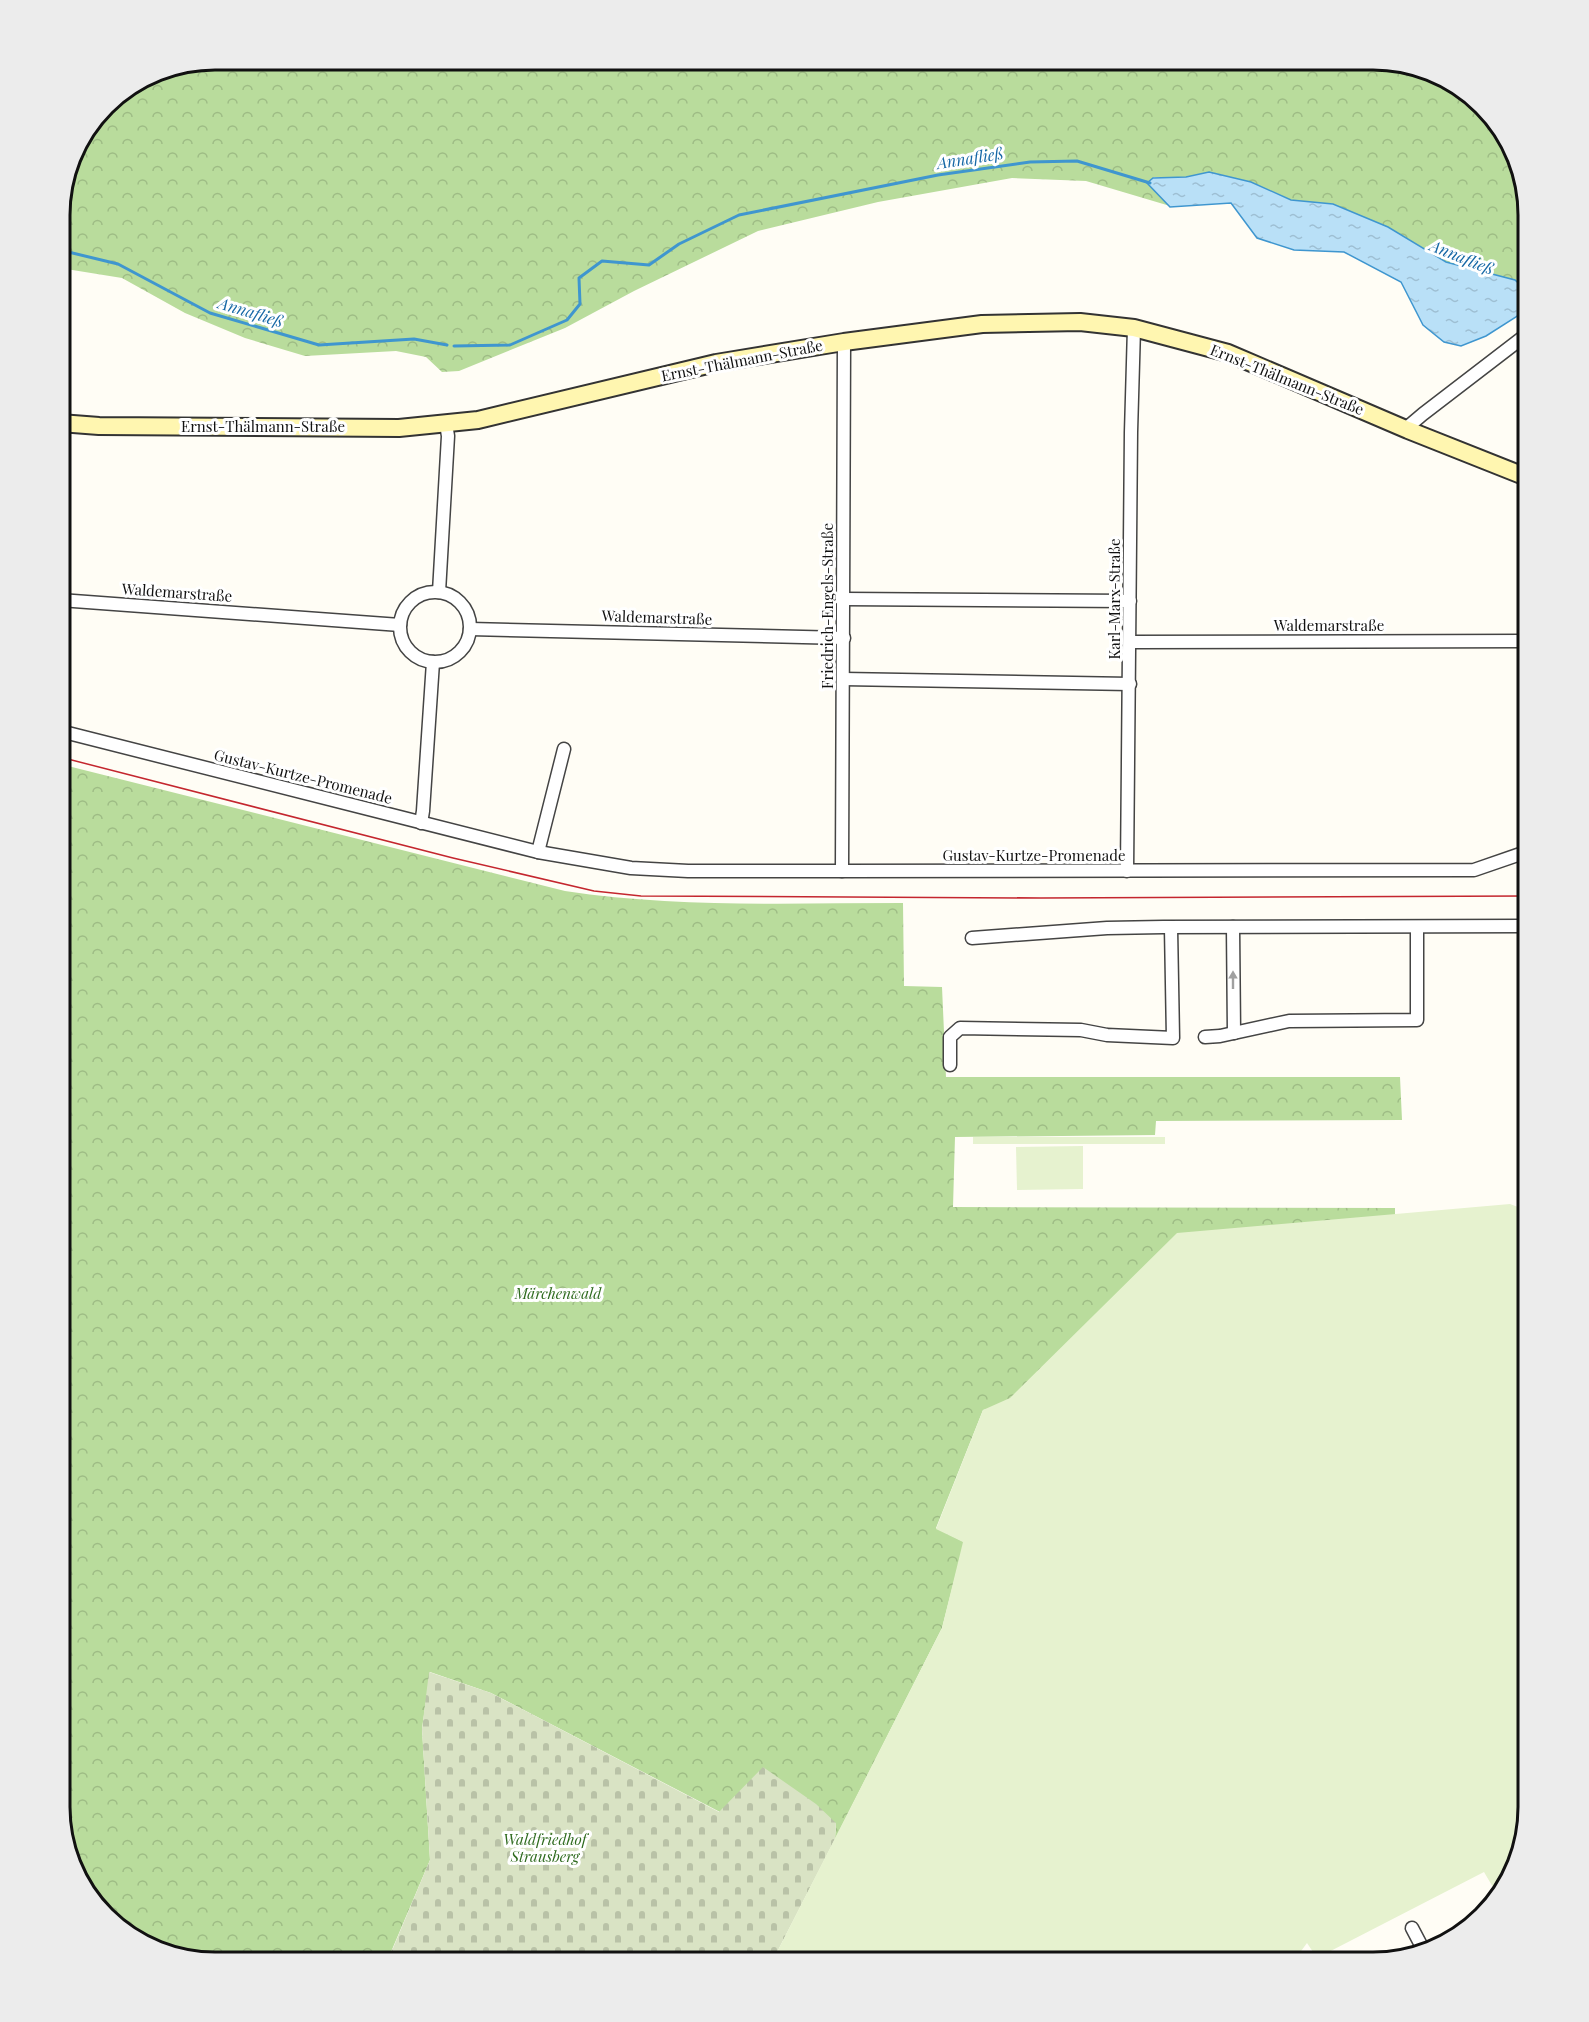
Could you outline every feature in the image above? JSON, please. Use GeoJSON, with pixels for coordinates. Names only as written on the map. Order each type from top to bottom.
{"type":"FeatureCollection","features":[{"type":"Feature","properties":{"kind":"main road","name":"Ernst-Thälmann-Straße"},"geometry":{"type":"LineString","coordinates":[[71,424],[99,426],[399,428],[446,424],[501,415],[716,363],[844,342],[991,323],[1080,322],[1134,328],[1228,353],[1408,430],[1518,474]]}},
{"type":"Feature","properties":{"kind":"street","name":"Karl-Marx-Straße"},"geometry":{"type":"LineString","coordinates":[[1127,871],[1131,421],[1134,328]]}},
{"type":"Feature","properties":{"kind":"street"},"geometry":{"type":"LineString","coordinates":[[1408,430],[1410,425],[1423,414],[1518,341]]}},
{"type":"Feature","properties":{"kind":"street","name":"Friedrich-Engels-Straße"},"geometry":{"type":"LineString","coordinates":[[843,871],[844,342]]}},
{"type":"Feature","properties":{"kind":"street"},"geometry":{"type":"LineString","coordinates":[[439,592],[448,436],[446,424]]}},
{"type":"Feature","properties":{"kind":"street"},"geometry":{"type":"LineString","coordinates":[[439,592],[449,595],[465,609],[470,629],[468,639],[460,651],[448,660],[433,662],[414,655],[406,647],[401,636],[400,625],[402,614],[408,604],[417,597],[439,592]]}},
{"type":"Feature","properties":{"kind":"street"},"geometry":{"type":"LineString","coordinates":[[844,599],[1130,601]]}},
{"type":"Feature","properties":{"kind":"street","name":"Waldemarstraße"},"geometry":{"type":"LineString","coordinates":[[71,601],[400,625]]}},
{"type":"Feature","properties":{"kind":"street","name":"Waldemarstraße"},"geometry":{"type":"LineString","coordinates":[[470,629],[844,638]]}},
{"type":"Feature","properties":{"kind":"street","name":"Waldemarstraße"},"geometry":{"type":"LineString","coordinates":[[1130,642],[1518,640]]}},
{"type":"Feature","properties":{"kind":"street"},"geometry":{"type":"LineString","coordinates":[[421,822],[433,662]]}},
{"type":"Feature","properties":{"kind":"street"},"geometry":{"type":"LineString","coordinates":[[843,679],[1130,684]]}},
{"type":"Feature","properties":{"kind":"street","name":"Gustav-Kurtze-Promenade"},"geometry":{"type":"LineString","coordinates":[[71,734],[538,852],[631,868],[698,871],[1474,870],[1518,855]]}},
{"type":"Feature","properties":{"kind":"street"},"geometry":{"type":"LineString","coordinates":[[538,852],[564,749]]}},
{"type":"Feature","properties":{"kind":"street"},"geometry":{"type":"LineString","coordinates":[[972,938],[1107,928],[1518,926]]}},
{"type":"Feature","properties":{"kind":"street"},"geometry":{"type":"LineString","coordinates":[[1233,927],[1234,1033]]}},
{"type":"Feature","properties":{"kind":"street"},"geometry":{"type":"LineString","coordinates":[[1205,1037],[1290,1021],[1417,1020],[1417,927]]}},
{"type":"Feature","properties":{"kind":"street"},"geometry":{"type":"LineString","coordinates":[[950,1065],[950,1037],[960,1028],[1081,1030],[1107,1035],[1173,1038],[1171,928]]}},
{"type":"Feature","properties":{"kind":"street"},"geometry":{"type":"LineString","coordinates":[[1412,1928],[1420,1944]]}},
{"type":"Feature","properties":{"kind":"green space"},"geometry":{"type":"Polygon","coordinates":[[[215,71],[1383,71],[1411,75],[1446,90],[1462,100],[1483,120],[1504,151],[1516,187],[1518,206],[1518,283],[1515,280],[1446,262],[1388,227],[1333,204],[1291,200],[1251,182],[1210,172],[1186,177],[1154,177],[1148,183],[1170,206],[1086,181],[1012,178],[878,202],[758,231],[634,291],[565,328],[459,371],[442,372],[426,357],[396,351],[305,356],[245,338],[185,313],[122,278],[71,270],[72,196],[75,178],[85,151],[100,127],[120,106],[151,85],[187,73],[215,71]]]}},
{"type":"Feature","properties":{"kind":"green space","name":"Märchenwald"},"geometry":{"type":"Polygon","coordinates":[[[71,767],[565,891],[691,902],[903,903],[904,986],[942,987],[946,1077],[1400,1077],[1402,1120],[1156,1121],[1155,1135],[955,1137],[953,1207],[1395,1208],[1395,1214],[1416,1214],[1318,1334],[983,1410],[936,1528],[964,1542],[942,1628],[835,1839],[836,1823],[720,1812],[491,1693],[430,1672],[422,1729],[430,1860],[391,1952],[215,1952],[187,1949],[169,1944],[151,1937],[120,1916],[106,1902],[90,1879],[75,1844],[70,1807],[71,767]]]}},
{"type":"Feature","properties":{"kind":"green space"},"geometry":{"type":"Polygon","coordinates":[[[973,1137],[1165,1137],[1165,1144],[973,1144],[973,1137]]]}},
{"type":"Feature","properties":{"kind":"green space"},"geometry":{"type":"Polygon","coordinates":[[[1083,1146],[1083,1189],[1017,1190],[1016,1147],[1083,1146]]]}},
{"type":"Feature","properties":{"kind":"green space"},"geometry":{"type":"Polygon","coordinates":[[[1510,1204],[1518,1207],[1518,1807],[1514,1844],[1499,1879],[1493,1888],[1484,1872],[1329,1952],[1313,1952],[1307,1943],[1300,1952],[777,1952],[942,1628],[963,1542],[936,1529],[983,1410],[1010,1398],[1177,1233],[1510,1204]]]}},
{"type":"Feature","properties":{"kind":"green space","name":"Waldfriedhof Strausberg"},"geometry":{"type":"Polygon","coordinates":[[[429,1672],[491,1693],[719,1812],[763,1767],[816,1804],[836,1823],[835,1839],[777,1952],[391,1952],[430,1860],[422,1729],[429,1672]]]}},
{"type":"Feature","properties":{"kind":"water"},"geometry":{"type":"Polygon","coordinates":[[[1209,172],[1251,182],[1291,200],[1333,204],[1388,227],[1446,262],[1515,280],[1518,283],[1518,315],[1486,336],[1461,346],[1444,342],[1423,325],[1401,282],[1344,252],[1294,250],[1257,238],[1231,203],[1170,207],[1147,183],[1153,178],[1186,177],[1209,172]]]}},
{"type":"Feature","properties":{"kind":"waterway","name":"Annafließ"},"geometry":{"type":"LineString","coordinates":[[454,346],[510,345],[567,320],[580,304],[579,278],[602,261],[649,265],[679,244],[739,215],[938,175],[1030,162],[1077,161],[1150,183]]}},
{"type":"Feature","properties":{"kind":"waterway","name":"Annafließ"},"geometry":{"type":"LineString","coordinates":[[71,253],[118,264],[210,313],[319,345],[414,339],[447,345]]}},
{"type":"Feature","properties":{"kind":"tram line"},"geometry":{"type":"LineString","coordinates":[[71,760],[453,858],[594,891],[641,896],[1041,898],[1518,896]]}}]}
